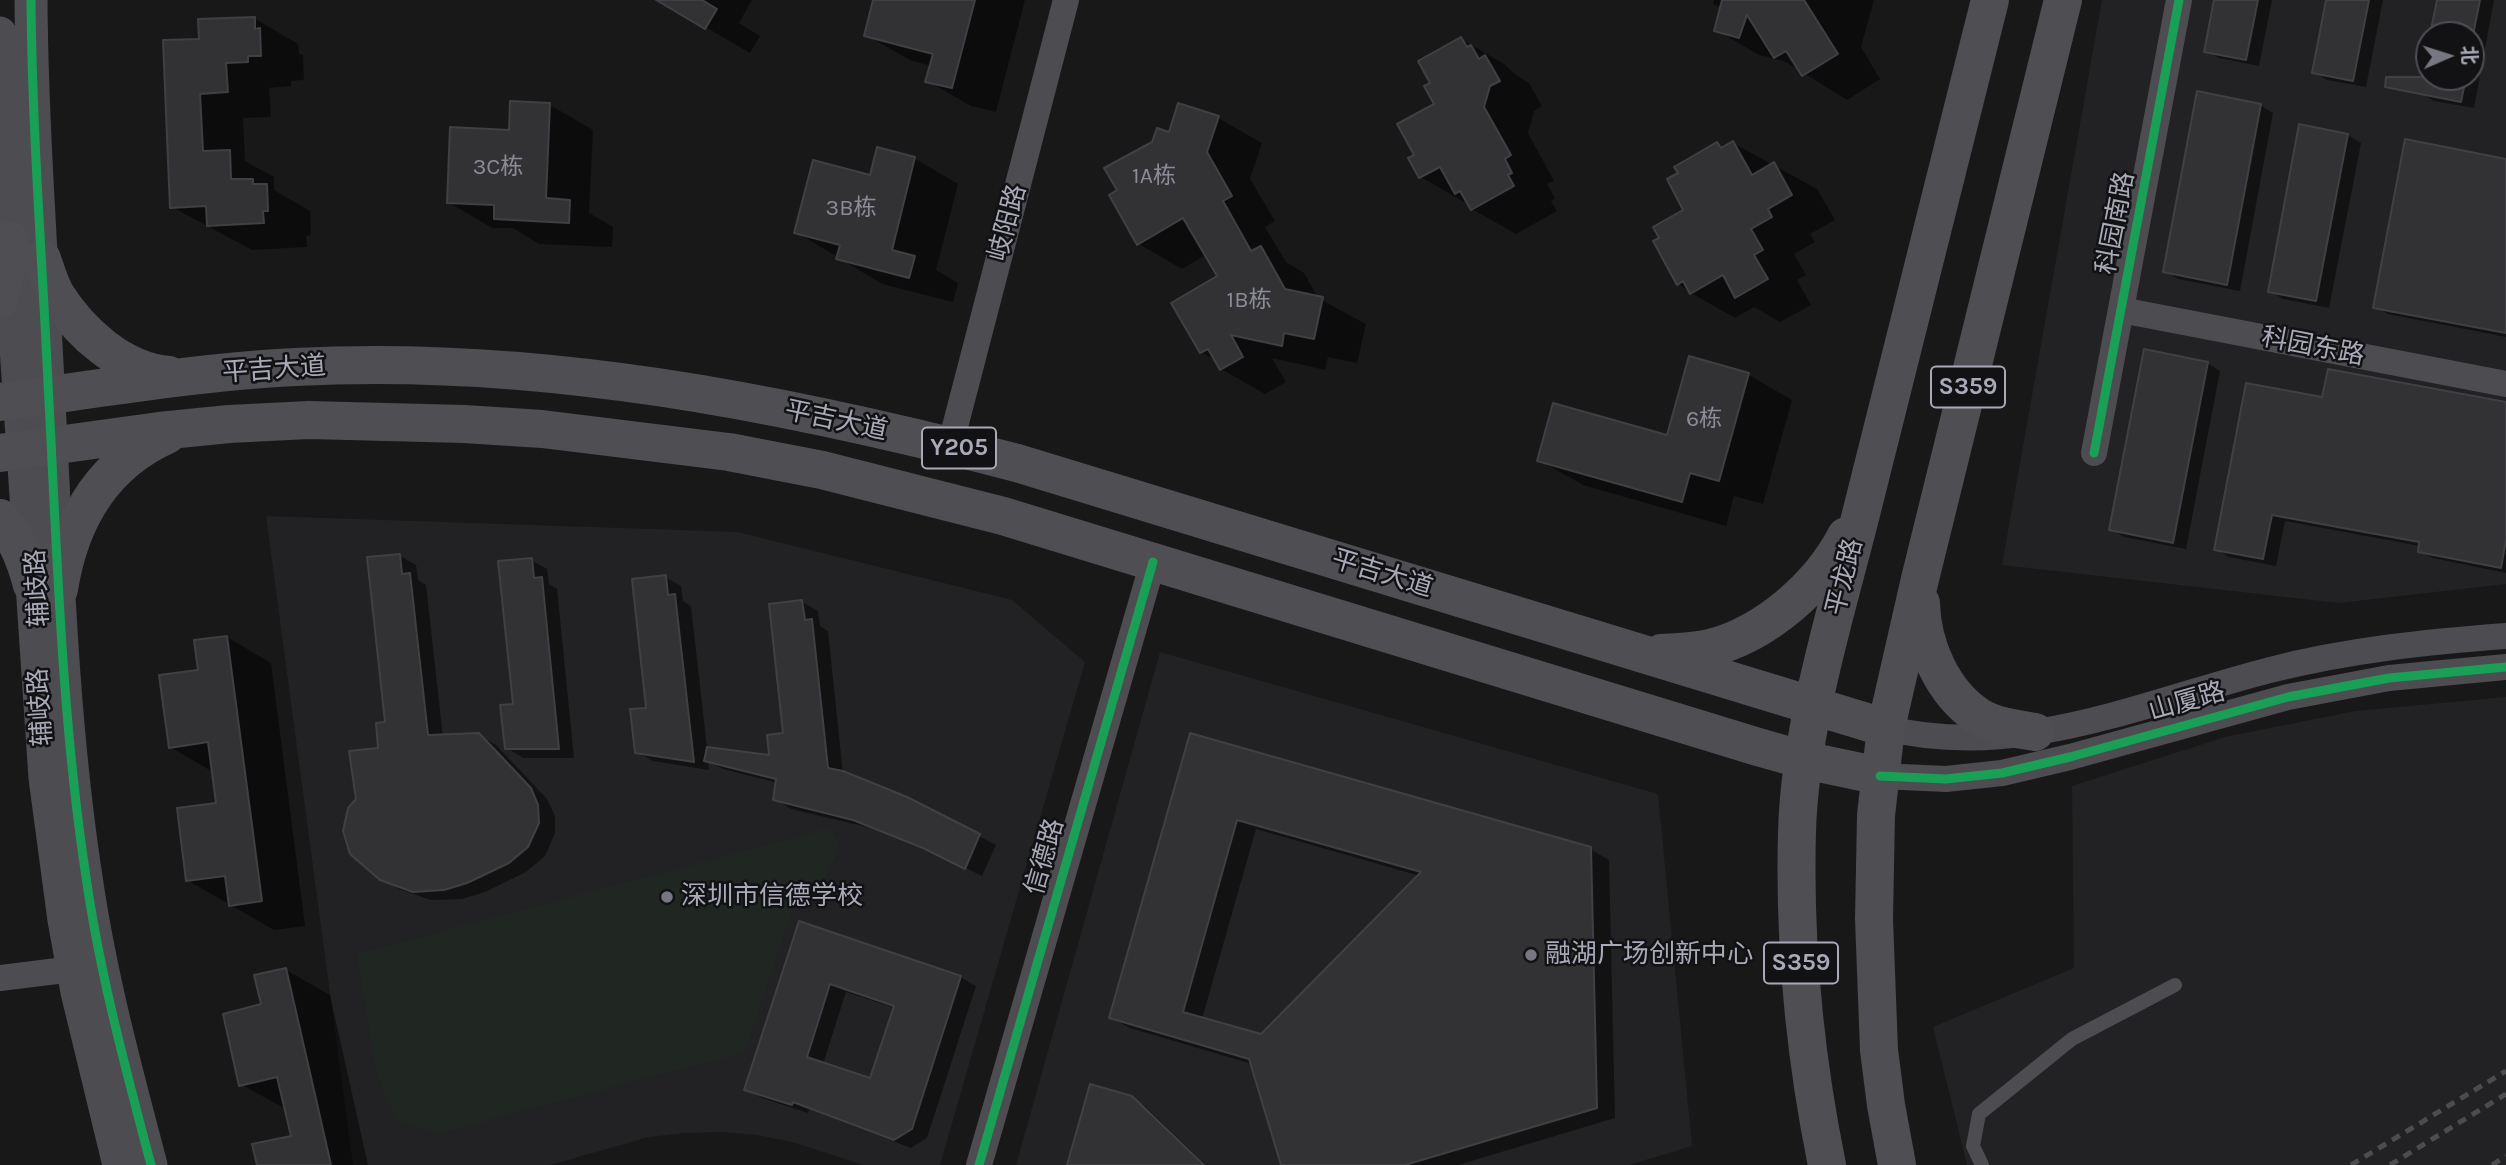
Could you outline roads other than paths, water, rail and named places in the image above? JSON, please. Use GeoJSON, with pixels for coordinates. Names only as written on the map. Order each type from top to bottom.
{"type":"FeatureCollection","features":[{"type":"Feature","properties":{"kind":"main road","name":"平龙路"},"geometry":{"type":"LineString","coordinates":[[1827,1165],[1808,1052],[1802,980],[1797,831],[1804,760],[1814,706],[1990,0]]}},
{"type":"Feature","properties":{"kind":"main road","name":"S359"},"geometry":{"type":"LineString","coordinates":[[1897,1165],[1884,1094],[1877,999],[1875,854],[1886,728],[1920,579],[2063,0]]}},
{"type":"Feature","properties":{"kind":"main road"},"geometry":{"type":"LineString","coordinates":[[0,299],[10,240]]}},
{"type":"Feature","properties":{"kind":"main road"},"geometry":{"type":"LineString","coordinates":[[42,259],[55,293],[92,339],[114,355],[136,366],[162,374],[189,377]]}},
{"type":"Feature","properties":{"kind":"main road","name":"平吉大道"},"geometry":{"type":"LineString","coordinates":[[23,399],[189,377],[297,367],[370,366],[518,371],[685,391],[791,411],[1017,463],[1886,728]]}},
{"type":"Feature","properties":{"kind":"main road","name":"平吉大道"},"geometry":{"type":"LineString","coordinates":[[25,450],[192,427],[309,420],[464,424],[569,432],[729,452],[822,470],[1003,516],[1804,760],[1880,776]]}},
{"type":"Feature","properties":{"kind":"main road"},"geometry":{"type":"LineString","coordinates":[[0,518],[46,587],[82,514],[111,474],[146,444],[192,427]]}},
{"type":"Feature","properties":{"kind":"main road"},"geometry":{"type":"LineString","coordinates":[[1631,650],[1659,653],[1712,647],[1739,637],[1763,623],[1795,600],[1820,574],[1842,544],[1864,503]]}},
{"type":"Feature","properties":{"kind":"main road"},"geometry":{"type":"LineString","coordinates":[[1920,579],[1921,619],[1928,649],[1942,676],[1960,701],[1979,717],[2004,727],[2035,732]]}},
{"type":"Feature","properties":{"kind":"street"},"geometry":{"type":"LineString","coordinates":[[23,399],[42,259],[31,0]]}},
{"type":"Feature","properties":{"kind":"street","name":"岐阳路"},"geometry":{"type":"LineString","coordinates":[[950,446],[1066,0]]}},
{"type":"Feature","properties":{"kind":"street","name":"科园南路"},"geometry":{"type":"LineString","coordinates":[[2094,453],[2179,0]]}},
{"type":"Feature","properties":{"kind":"street","name":"辅岐路"},"geometry":{"type":"LineString","coordinates":[[0,33],[10,240],[25,450],[46,587],[46,778],[52,844],[73,969],[119,1165]]}},
{"type":"Feature","properties":{"kind":"street","name":"科园东路"},"geometry":{"type":"LineString","coordinates":[[2121,310],[2506,384]]}},
{"type":"Feature","properties":{"kind":"street","name":"信德路"},"geometry":{"type":"LineString","coordinates":[[979,1165],[1153,562]]}},
{"type":"Feature","properties":{"kind":"street","name":"辅歧路"},"geometry":{"type":"LineString","coordinates":[[46,587],[68,732],[86,879],[112,1017],[151,1165]]}},
{"type":"Feature","properties":{"kind":"street","name":"山厦路"},"geometry":{"type":"LineString","coordinates":[[1886,728],[1909,734],[1950,737],[2035,732],[2104,719],[2269,670],[2323,658],[2423,643],[2506,636]]}},
{"type":"Feature","properties":{"kind":"street","name":"山厦路"},"geometry":{"type":"LineString","coordinates":[[1880,776],[1946,779],[2002,773],[2288,697],[2389,678],[2506,667]]}},
{"type":"Feature","properties":{"kind":"street"},"geometry":{"type":"LineString","coordinates":[[0,978],[73,969]]}},
{"type":"Feature","properties":{"kind":"lane"},"geometry":{"type":"LineString","coordinates":[[1982,1165],[1973,1146],[1979,1114],[2072,1039],[2175,985]]}},
{"type":"Feature","properties":{"kind":"railway"},"geometry":{"type":"LineString","coordinates":[[2351,1165],[2506,1071]]}},
{"type":"Feature","properties":{"kind":"railway"},"geometry":{"type":"LineString","coordinates":[[2390,1165],[2506,1094]]}},
{"type":"Feature","properties":{"kind":"railway"},"geometry":{"type":"LineString","coordinates":[[2492,1165],[2506,1156]]}},
{"type":"Feature","properties":{"kind":"place","name":"深圳市信德学校"},"geometry":{"type":"Point","coordinates":[667,897]}},
{"type":"Feature","properties":{"kind":"place","name":"融湖广场创新中心"},"geometry":{"type":"Point","coordinates":[1531,955]}}]}
